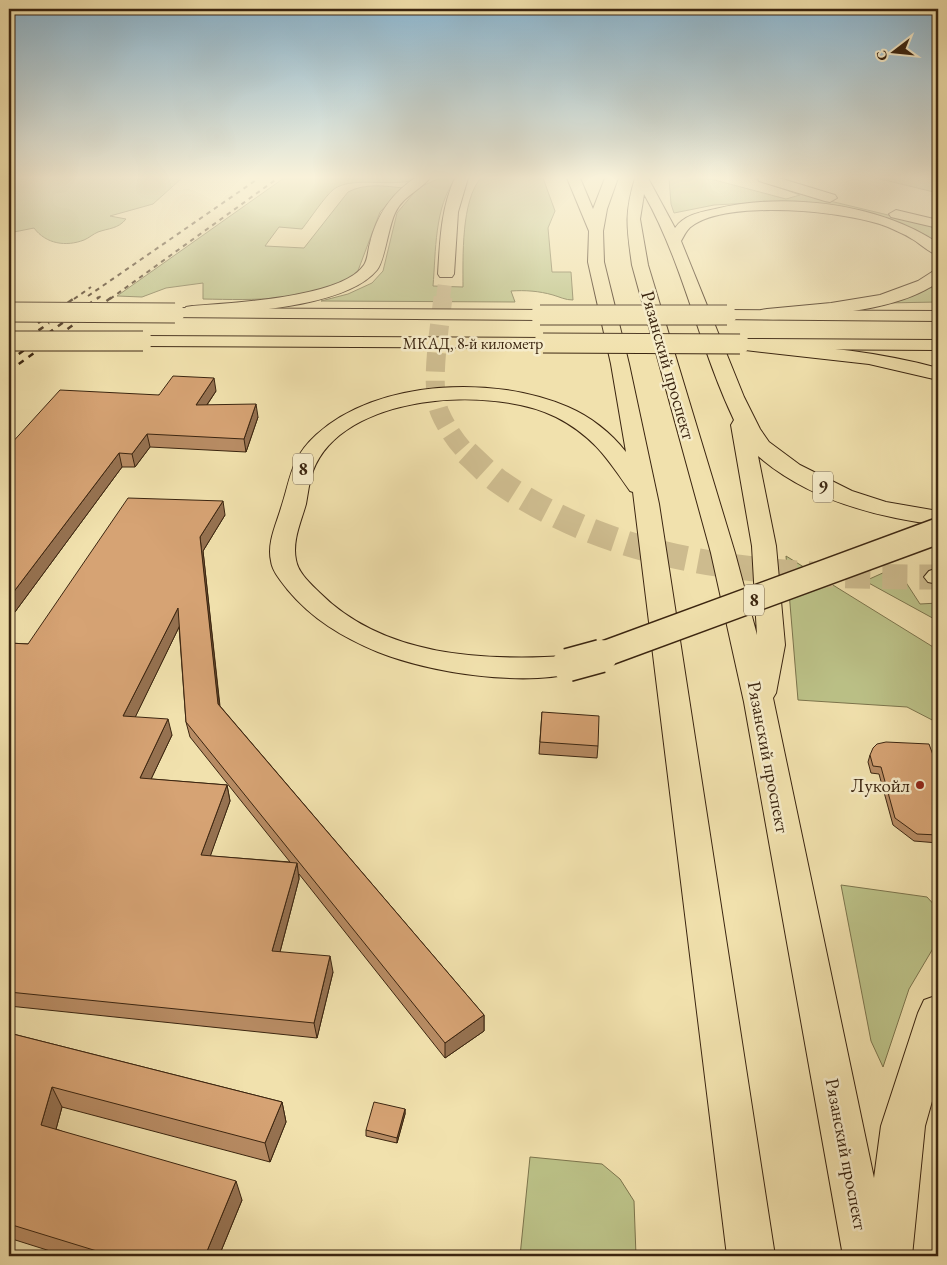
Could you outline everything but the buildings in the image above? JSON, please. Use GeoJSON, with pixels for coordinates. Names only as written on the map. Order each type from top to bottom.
{"type":"FeatureCollection","features":[{"type":"Feature","properties":{"kind":"main road"},"geometry":{"type":"LineString","coordinates":[[175,313],[224,309],[298,299],[348,285],[361,278],[371,267],[380,237]]}},
{"type":"Feature","properties":{"kind":"main road"},"geometry":{"type":"LineString","coordinates":[[446,274],[450,237]]}},
{"type":"Feature","properties":{"kind":"main road"},"geometry":{"type":"LineString","coordinates":[[596,237],[596,262],[620,364],[647,504],[751,1256]]}},
{"type":"Feature","properties":{"kind":"main road","name":"Рязанский проспект"},"geometry":{"type":"LineString","coordinates":[[636,237],[640,265],[717,533],[759,702],[867,1256]]}},
{"type":"Feature","properties":{"kind":"main road"},"geometry":{"type":"LineString","coordinates":[[671,237],[738,408],[764,546],[769,614],[771,645],[759,702]]}},
{"type":"Feature","properties":{"kind":"main road"},"geometry":{"type":"LineString","coordinates":[[673,242],[676,237]]}},
{"type":"Feature","properties":{"kind":"main road"},"geometry":{"type":"LineString","coordinates":[[919,237],[938,250]]}},
{"type":"Feature","properties":{"kind":"main road"},"geometry":{"type":"LineString","coordinates":[[727,316],[779,313],[884,299],[926,285],[938,275]]}},
{"type":"Feature","properties":{"kind":"main road","name":"МКАД, 8-й километр"},"geometry":{"type":"LineString","coordinates":[[9,312],[938,316]]}},
{"type":"Feature","properties":{"kind":"main road","name":"МКАД, 8-й километр"},"geometry":{"type":"LineString","coordinates":[[9,340],[938,345]]}},
{"type":"Feature","properties":{"kind":"main road"},"geometry":{"type":"LineString","coordinates":[[740,344],[918,367],[938,374]]}},
{"type":"Feature","properties":{"kind":"main road","name":"8"},"geometry":{"type":"LineString","coordinates":[[647,504],[627,466],[599,434],[586,424],[550,407],[508,396],[438,394],[387,405],[337,427],[324,438],[305,464],[283,540],[283,560],[294,581],[331,618],[396,649],[436,660],[479,667],[524,669],[568,666],[609,654],[938,531]]}},
{"type":"Feature","properties":{"kind":"main road","name":"9"},"geometry":{"type":"LineString","coordinates":[[738,408],[761,447],[781,463],[811,482],[871,505],[903,514],[938,518]]}},
{"type":"Feature","properties":{"kind":"main road"},"geometry":{"type":"LineString","coordinates":[[888,1256],[903,1126],[938,1013]]}},
{"type":"Feature","properties":{"kind":"green space"},"geometry":{"type":"Polygon","coordinates":[[[89,237],[70,243],[57,243],[44,238],[89,237]]]}},
{"type":"Feature","properties":{"kind":"green space"},"geometry":{"type":"Polygon","coordinates":[[[200,237],[272,237],[265,246],[304,248],[313,237],[371,237],[356,276],[319,291],[281,298],[203,299],[203,283],[166,288],[142,297],[117,296],[200,237]]]}},
{"type":"Feature","properties":{"kind":"green space"},"geometry":{"type":"Polygon","coordinates":[[[391,237],[437,237],[433,286],[463,287],[464,237],[549,237],[552,272],[571,272],[573,300],[532,291],[511,291],[515,302],[321,301],[348,294],[372,283],[383,271],[391,237]]]}},
{"type":"Feature","properties":{"kind":"green space"},"geometry":{"type":"Polygon","coordinates":[[[926,237],[938,237],[938,245],[926,237]]]}},
{"type":"Feature","properties":{"kind":"green space"},"geometry":{"type":"Polygon","coordinates":[[[938,282],[938,302],[885,303],[933,287],[938,282]]]}},
{"type":"Feature","properties":{"kind":"green space"},"geometry":{"type":"Polygon","coordinates":[[[786,556],[938,650],[938,723],[907,707],[798,700],[786,556]]]}},
{"type":"Feature","properties":{"kind":"green space"},"geometry":{"type":"Polygon","coordinates":[[[896,567],[920,604],[938,603],[938,621],[865,581],[896,567]]]}},
{"type":"Feature","properties":{"kind":"green space"},"geometry":{"type":"Polygon","coordinates":[[[841,885],[927,897],[938,909],[938,940],[909,989],[883,1067],[871,1041],[841,885]]]}},
{"type":"Feature","properties":{"kind":"green space"},"geometry":{"type":"Polygon","coordinates":[[[530,1157],[602,1164],[620,1179],[634,1201],[636,1256],[520,1256],[530,1157]]]}},
{"type":"Feature","properties":{"kind":"tunnel"},"geometry":{"type":"LineString","coordinates":[[443,299],[446,274]]}},
{"type":"Feature","properties":{"kind":"tunnel"},"geometry":{"type":"LineString","coordinates":[[443,297],[435,373],[437,402],[440,413],[449,430],[467,453]]}},
{"type":"Feature","properties":{"kind":"tunnel"},"geometry":{"type":"LineString","coordinates":[[467,453],[498,481],[547,511],[599,534],[653,551],[709,563],[765,570],[823,575],[937,577]]}},
{"type":"Feature","properties":{"kind":"railway"},"geometry":{"type":"LineString","coordinates":[[88,296],[173,237]]}},
{"type":"Feature","properties":{"kind":"railway"},"geometry":{"type":"LineString","coordinates":[[110,299],[196,237]]}},
{"type":"Feature","properties":{"kind":"railway"},"geometry":{"type":"LineString","coordinates":[[74,299],[91,287]]}},
{"type":"Feature","properties":{"kind":"railway"},"geometry":{"type":"LineString","coordinates":[[97,299],[101,296]]}},
{"type":"Feature","properties":{"kind":"railway"},"geometry":{"type":"LineString","coordinates":[[38,323],[76,297]]}},
{"type":"Feature","properties":{"kind":"railway"},"geometry":{"type":"LineString","coordinates":[[9,361],[99,297]]}},
{"type":"Feature","properties":{"kind":"railway"},"geometry":{"type":"LineString","coordinates":[[9,371],[112,297]]}},
{"type":"Feature","properties":{"kind":"railway"},"geometry":{"type":"LineString","coordinates":[[9,351],[49,323]]}},
{"type":"Feature","properties":{"kind":"place","name":"Лукойл"},"geometry":{"type":"Point","coordinates":[920,785]}}]}
